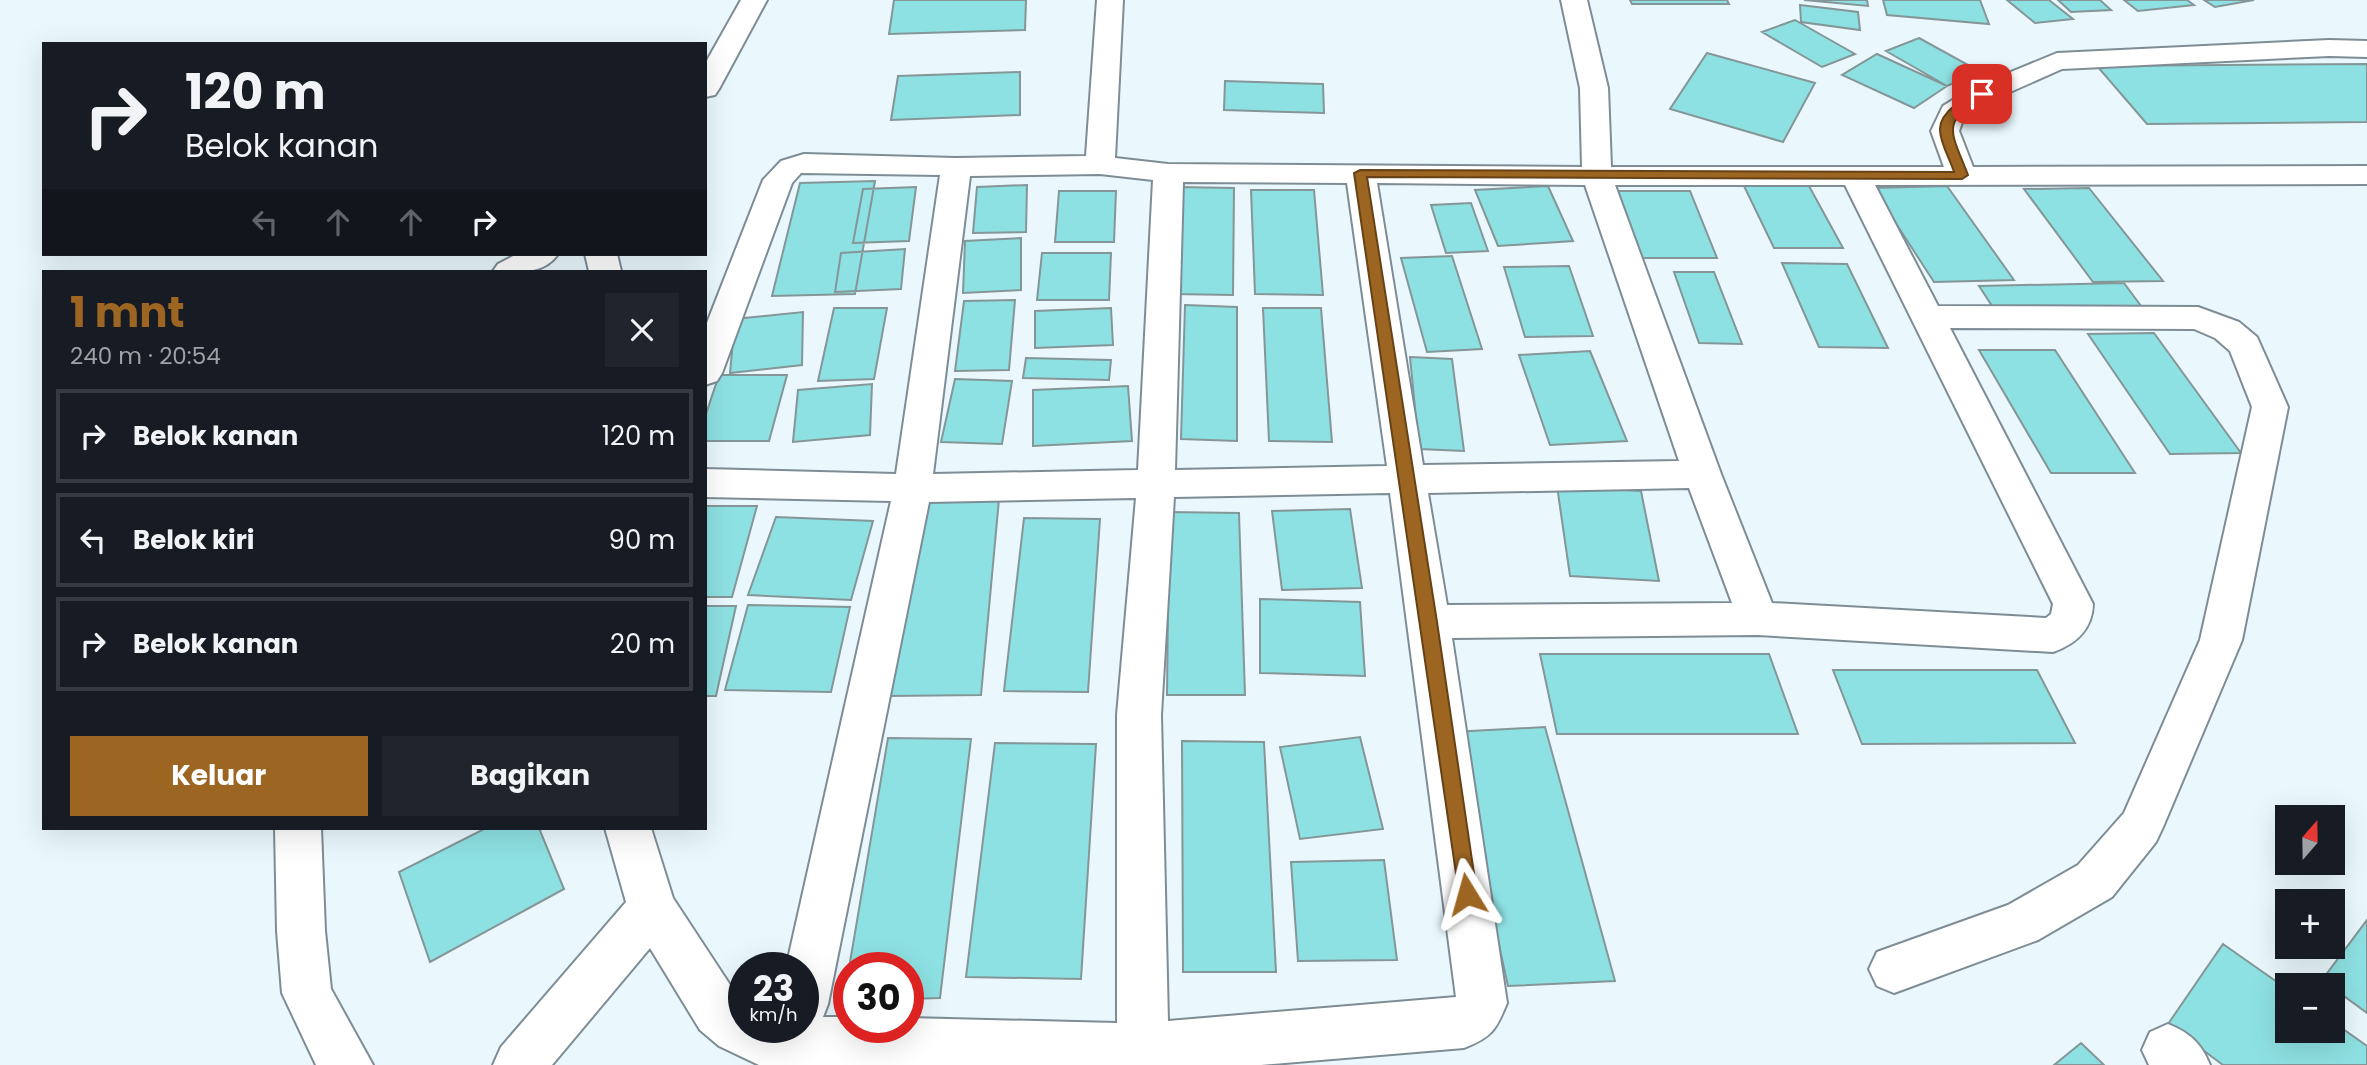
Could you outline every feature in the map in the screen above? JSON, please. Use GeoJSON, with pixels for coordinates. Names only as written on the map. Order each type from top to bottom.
{"type":"FeatureCollection","features":[{"type":"Feature","properties":{"kind":"street"},"geometry":{"type":"LineString","coordinates":[[707,85],[754,0]]}},
{"type":"Feature","properties":{"kind":"street"},"geometry":{"type":"LineString","coordinates":[[1100,165],[1110,0]]}},
{"type":"Feature","properties":{"kind":"street"},"geometry":{"type":"LineString","coordinates":[[1573,0],[1594,88],[1597,176],[1702,474],[1758,619]]}},
{"type":"Feature","properties":{"kind":"street"},"geometry":{"type":"LineString","coordinates":[[1962,175],[1945,131],[1953,112],[1982,94],[2057,61],[2329,48],[2367,49]]}},
{"type":"Feature","properties":{"kind":"street"},"geometry":{"type":"LineString","coordinates":[[707,368],[778,180],[791,167],[816,162],[956,167],[1100,165],[1168,173],[1597,176],[2367,174]]}},
{"type":"Feature","properties":{"kind":"street"},"geometry":{"type":"LineString","coordinates":[[814,952],[913,488],[956,167]]}},
{"type":"Feature","properties":{"kind":"street"},"geometry":{"type":"LineString","coordinates":[[1143,1049],[1139,715],[1156,484],[1168,173]]}},
{"type":"Feature","properties":{"kind":"street"},"geometry":{"type":"LineString","coordinates":[[819,1026],[1143,1049],[1464,1023],[1478,1012],[1482,1003],[1429,622],[1360,173]]}},
{"type":"Feature","properties":{"kind":"street"},"geometry":{"type":"LineString","coordinates":[[1429,622],[1758,619],[2053,635],[2066,627],[2073,617],[2073,604],[1856,176]]}},
{"type":"Feature","properties":{"kind":"street"},"geometry":{"type":"LineString","coordinates":[[511,270],[538,256]]}},
{"type":"Feature","properties":{"kind":"street"},"geometry":{"type":"LineString","coordinates":[[1894,969],[2021,924],[2095,881],[2140,827],[2221,640],[2270,407],[2245,345],[2227,330],[2205,320],[1926,317]]}},
{"type":"Feature","properties":{"kind":"street"},"geometry":{"type":"LineString","coordinates":[[707,483],[913,488],[1702,474]]}},
{"type":"Feature","properties":{"kind":"street"},"geometry":{"type":"LineString","coordinates":[[298,830],[301,931],[307,993],[333,1045],[347,1065]]}},
{"type":"Feature","properties":{"kind":"street"},"geometry":{"type":"LineString","coordinates":[[629,830],[652,908],[718,1012],[728,1020]]}},
{"type":"Feature","properties":{"kind":"street"},"geometry":{"type":"LineString","coordinates":[[519,1065],[652,908]]}},
{"type":"Feature","properties":{"kind":"building"},"geometry":{"type":"Polygon","coordinates":[[[894,0],[1026,0],[1025,30],[889,34],[894,0]]]}},
{"type":"Feature","properties":{"kind":"building"},"geometry":{"type":"Polygon","coordinates":[[[1630,0],[1727,0],[1729,4],[1632,4],[1630,0]]]}},
{"type":"Feature","properties":{"kind":"building"},"geometry":{"type":"Polygon","coordinates":[[[1804,0],[1867,0],[1868,6],[1804,0]]]}},
{"type":"Feature","properties":{"kind":"building"},"geometry":{"type":"Polygon","coordinates":[[[1883,0],[1980,0],[1989,24],[1887,15],[1883,0]]]}},
{"type":"Feature","properties":{"kind":"building"},"geometry":{"type":"Polygon","coordinates":[[[2007,0],[2049,0],[2073,19],[2035,23],[2007,0]]]}},
{"type":"Feature","properties":{"kind":"building"},"geometry":{"type":"Polygon","coordinates":[[[2058,0],[2100,0],[2111,10],[2071,12],[2058,0]]]}},
{"type":"Feature","properties":{"kind":"building"},"geometry":{"type":"Polygon","coordinates":[[[2124,0],[2187,0],[2194,5],[2138,11],[2124,0]]]}},
{"type":"Feature","properties":{"kind":"building"},"geometry":{"type":"Polygon","coordinates":[[[2204,0],[2254,0],[2215,7],[2204,0]]]}},
{"type":"Feature","properties":{"kind":"building"},"geometry":{"type":"Polygon","coordinates":[[[1800,5],[1858,12],[1860,30],[1801,22],[1800,5]]]}},
{"type":"Feature","properties":{"kind":"building"},"geometry":{"type":"Polygon","coordinates":[[[1795,20],[1855,54],[1822,67],[1762,32],[1795,20]]]}},
{"type":"Feature","properties":{"kind":"building"},"geometry":{"type":"Polygon","coordinates":[[[1919,38],[1981,72],[1947,86],[1886,51],[1919,38]]]}},
{"type":"Feature","properties":{"kind":"building"},"geometry":{"type":"Polygon","coordinates":[[[1707,53],[1815,83],[1783,142],[1670,109],[1707,53]]]}},
{"type":"Feature","properties":{"kind":"building"},"geometry":{"type":"Polygon","coordinates":[[[1877,54],[1947,86],[1914,108],[1842,75],[1877,54]]]}},
{"type":"Feature","properties":{"kind":"building"},"geometry":{"type":"Polygon","coordinates":[[[2367,64],[2367,122],[2147,124],[2097,66],[2367,64]]]}},
{"type":"Feature","properties":{"kind":"building"},"geometry":{"type":"Polygon","coordinates":[[[1020,72],[1020,115],[891,120],[898,76],[1020,72]]]}},
{"type":"Feature","properties":{"kind":"building"},"geometry":{"type":"Polygon","coordinates":[[[1225,81],[1323,84],[1324,113],[1224,110],[1225,81]]]}},
{"type":"Feature","properties":{"kind":"building"},"geometry":{"type":"Polygon","coordinates":[[[875,181],[855,294],[772,296],[800,183],[875,181]]]}},
{"type":"Feature","properties":{"kind":"building"},"geometry":{"type":"Polygon","coordinates":[[[1027,185],[1026,232],[973,233],[977,187],[1027,185]]]}},
{"type":"Feature","properties":{"kind":"building"},"geometry":{"type":"Polygon","coordinates":[[[1548,186],[1573,241],[1498,246],[1475,190],[1548,186]]]}},
{"type":"Feature","properties":{"kind":"building"},"geometry":{"type":"Polygon","coordinates":[[[1744,186],[1809,186],[1843,248],[1774,248],[1744,186]]]}},
{"type":"Feature","properties":{"kind":"building"},"geometry":{"type":"Polygon","coordinates":[[[1947,186],[2014,280],[1934,282],[1873,188],[1947,186]]]}},
{"type":"Feature","properties":{"kind":"building"},"geometry":{"type":"Polygon","coordinates":[[[916,187],[909,241],[853,243],[863,189],[916,187]]]}},
{"type":"Feature","properties":{"kind":"building"},"geometry":{"type":"Polygon","coordinates":[[[1178,187],[1234,188],[1233,295],[1172,294],[1178,187]]]}},
{"type":"Feature","properties":{"kind":"building"},"geometry":{"type":"Polygon","coordinates":[[[2089,188],[2163,281],[2093,282],[2024,189],[2089,188]]]}},
{"type":"Feature","properties":{"kind":"building"},"geometry":{"type":"Polygon","coordinates":[[[1251,190],[1314,190],[1323,295],[1255,294],[1251,190]]]}},
{"type":"Feature","properties":{"kind":"building"},"geometry":{"type":"Polygon","coordinates":[[[1059,191],[1116,191],[1114,242],[1055,242],[1059,191]]]}},
{"type":"Feature","properties":{"kind":"building"},"geometry":{"type":"Polygon","coordinates":[[[1616,191],[1690,191],[1717,258],[1640,258],[1616,191]]]}},
{"type":"Feature","properties":{"kind":"building"},"geometry":{"type":"Polygon","coordinates":[[[1471,203],[1488,251],[1446,253],[1431,205],[1471,203]]]}},
{"type":"Feature","properties":{"kind":"building"},"geometry":{"type":"Polygon","coordinates":[[[1021,238],[1021,290],[963,293],[965,241],[1021,238]]]}},
{"type":"Feature","properties":{"kind":"building"},"geometry":{"type":"Polygon","coordinates":[[[905,249],[901,289],[835,292],[841,253],[905,249]]]}},
{"type":"Feature","properties":{"kind":"building"},"geometry":{"type":"Polygon","coordinates":[[[1042,253],[1111,253],[1109,300],[1037,300],[1042,253]]]}},
{"type":"Feature","properties":{"kind":"building"},"geometry":{"type":"Polygon","coordinates":[[[1452,256],[1482,349],[1427,352],[1401,258],[1452,256]]]}},
{"type":"Feature","properties":{"kind":"building"},"geometry":{"type":"Polygon","coordinates":[[[1782,263],[1847,264],[1888,348],[1819,347],[1782,263]]]}},
{"type":"Feature","properties":{"kind":"building"},"geometry":{"type":"Polygon","coordinates":[[[1569,266],[1593,336],[1525,337],[1504,267],[1569,266]]]}},
{"type":"Feature","properties":{"kind":"building"},"geometry":{"type":"Polygon","coordinates":[[[1674,272],[1714,272],[1742,344],[1699,343],[1674,272]]]}},
{"type":"Feature","properties":{"kind":"building"},"geometry":{"type":"Polygon","coordinates":[[[2124,283],[2144,310],[1996,312],[1979,286],[2124,283]]]}},
{"type":"Feature","properties":{"kind":"building"},"geometry":{"type":"Polygon","coordinates":[[[1015,300],[1009,370],[955,371],[964,301],[1015,300]]]}},
{"type":"Feature","properties":{"kind":"building"},"geometry":{"type":"Polygon","coordinates":[[[1185,305],[1237,307],[1237,441],[1181,439],[1185,305]]]}},
{"type":"Feature","properties":{"kind":"building"},"geometry":{"type":"Polygon","coordinates":[[[834,308],[887,308],[874,379],[818,381],[834,308]]]}},
{"type":"Feature","properties":{"kind":"building"},"geometry":{"type":"Polygon","coordinates":[[[1111,308],[1113,345],[1035,348],[1035,311],[1111,308]]]}},
{"type":"Feature","properties":{"kind":"building"},"geometry":{"type":"Polygon","coordinates":[[[1263,308],[1321,308],[1332,442],[1269,441],[1263,308]]]}},
{"type":"Feature","properties":{"kind":"building"},"geometry":{"type":"Polygon","coordinates":[[[803,312],[802,365],[730,373],[735,319],[803,312]]]}},
{"type":"Feature","properties":{"kind":"building"},"geometry":{"type":"Polygon","coordinates":[[[2154,333],[2241,453],[2170,454],[2088,334],[2154,333]]]}},
{"type":"Feature","properties":{"kind":"building"},"geometry":{"type":"Polygon","coordinates":[[[1979,350],[2055,350],[2135,473],[2051,473],[1979,350]]]}},
{"type":"Feature","properties":{"kind":"building"},"geometry":{"type":"Polygon","coordinates":[[[1590,351],[1627,441],[1550,445],[1519,355],[1590,351]]]}},
{"type":"Feature","properties":{"kind":"building"},"geometry":{"type":"Polygon","coordinates":[[[1410,357],[1452,359],[1464,451],[1419,449],[1410,357]]]}},
{"type":"Feature","properties":{"kind":"building"},"geometry":{"type":"Polygon","coordinates":[[[1026,358],[1111,360],[1109,380],[1023,378],[1026,358]]]}},
{"type":"Feature","properties":{"kind":"building"},"geometry":{"type":"Polygon","coordinates":[[[719,375],[787,375],[769,441],[707,441],[707,411],[719,375]]]}},
{"type":"Feature","properties":{"kind":"building"},"geometry":{"type":"Polygon","coordinates":[[[955,379],[1012,381],[1002,444],[941,442],[955,379]]]}},
{"type":"Feature","properties":{"kind":"building"},"geometry":{"type":"Polygon","coordinates":[[[872,384],[870,435],[793,442],[798,390],[872,384]]]}},
{"type":"Feature","properties":{"kind":"building"},"geometry":{"type":"Polygon","coordinates":[[[1128,386],[1132,441],[1033,446],[1033,390],[1128,386]]]}},
{"type":"Feature","properties":{"kind":"building"},"geometry":{"type":"Polygon","coordinates":[[[1557,486],[1641,491],[1659,581],[1570,576],[1557,486]]]}},
{"type":"Feature","properties":{"kind":"building"},"geometry":{"type":"Polygon","coordinates":[[[999,499],[981,695],[889,696],[917,500],[999,499]]]}},
{"type":"Feature","properties":{"kind":"building"},"geometry":{"type":"Polygon","coordinates":[[[707,506],[757,506],[732,597],[707,597],[707,506]]]}},
{"type":"Feature","properties":{"kind":"building"},"geometry":{"type":"Polygon","coordinates":[[[1350,509],[1362,588],[1282,590],[1272,511],[1350,509]]]}},
{"type":"Feature","properties":{"kind":"building"},"geometry":{"type":"Polygon","coordinates":[[[1169,512],[1239,513],[1245,695],[1167,695],[1169,512]]]}},
{"type":"Feature","properties":{"kind":"building"},"geometry":{"type":"Polygon","coordinates":[[[776,517],[873,521],[851,600],[748,595],[776,517]]]}},
{"type":"Feature","properties":{"kind":"building"},"geometry":{"type":"Polygon","coordinates":[[[1024,518],[1100,519],[1088,692],[1004,691],[1024,518]]]}},
{"type":"Feature","properties":{"kind":"building"},"geometry":{"type":"Polygon","coordinates":[[[1260,599],[1360,602],[1365,676],[1260,673],[1260,599]]]}},
{"type":"Feature","properties":{"kind":"building"},"geometry":{"type":"Polygon","coordinates":[[[748,605],[850,607],[831,692],[725,690],[748,605]]]}},
{"type":"Feature","properties":{"kind":"building"},"geometry":{"type":"Polygon","coordinates":[[[707,606],[736,606],[716,696],[707,696],[707,606]]]}},
{"type":"Feature","properties":{"kind":"building"},"geometry":{"type":"Polygon","coordinates":[[[1540,654],[1769,654],[1798,734],[1557,734],[1540,654]]]}},
{"type":"Feature","properties":{"kind":"building"},"geometry":{"type":"Polygon","coordinates":[[[1833,670],[2037,670],[2075,743],[1862,744],[1833,670]]]}},
{"type":"Feature","properties":{"kind":"building"},"geometry":{"type":"Polygon","coordinates":[[[1545,727],[1615,981],[1508,986],[1452,732],[1545,727]]]}},
{"type":"Feature","properties":{"kind":"building"},"geometry":{"type":"Polygon","coordinates":[[[1360,737],[1383,829],[1300,839],[1280,747],[1360,737]]]}},
{"type":"Feature","properties":{"kind":"building"},"geometry":{"type":"Polygon","coordinates":[[[888,738],[971,739],[940,998],[924,998],[924,952],[852,952],[888,738]]]}},
{"type":"Feature","properties":{"kind":"building"},"geometry":{"type":"Polygon","coordinates":[[[1182,741],[1264,742],[1276,972],[1183,972],[1182,741]]]}},
{"type":"Feature","properties":{"kind":"building"},"geometry":{"type":"Polygon","coordinates":[[[995,743],[1096,744],[1081,979],[966,977],[995,743]]]}},
{"type":"Feature","properties":{"kind":"building"},"geometry":{"type":"Polygon","coordinates":[[[482,830],[540,830],[564,889],[430,962],[399,872],[482,830]]]}},
{"type":"Feature","properties":{"kind":"building"},"geometry":{"type":"Polygon","coordinates":[[[1384,860],[1397,960],[1298,961],[1291,862],[1384,860]]]}},
{"type":"Feature","properties":{"kind":"building"},"geometry":{"type":"Polygon","coordinates":[[[2367,920],[2367,1013],[2345,997],[2345,973],[2327,973],[2338,959],[2345,959],[2345,949],[2367,920]]]}},
{"type":"Feature","properties":{"kind":"building"},"geometry":{"type":"Polygon","coordinates":[[[2223,944],[2275,981],[2275,1043],[2345,1043],[2345,1030],[2367,1046],[2367,1065],[2223,1065],[2168,1024],[2223,944]]]}},
{"type":"Feature","properties":{"kind":"building"},"geometry":{"type":"Polygon","coordinates":[[[2081,1043],[2104,1065],[2054,1065],[2081,1043]]]}},
{"type":"Feature","properties":{"kind":"route"},"geometry":{"type":"LineString","coordinates":[[1467,894],[1429,622],[1360,173],[1597,176],[1962,175],[1945,131],[1947,122],[1953,112],[1964,103],[1982,94]]}}]}
